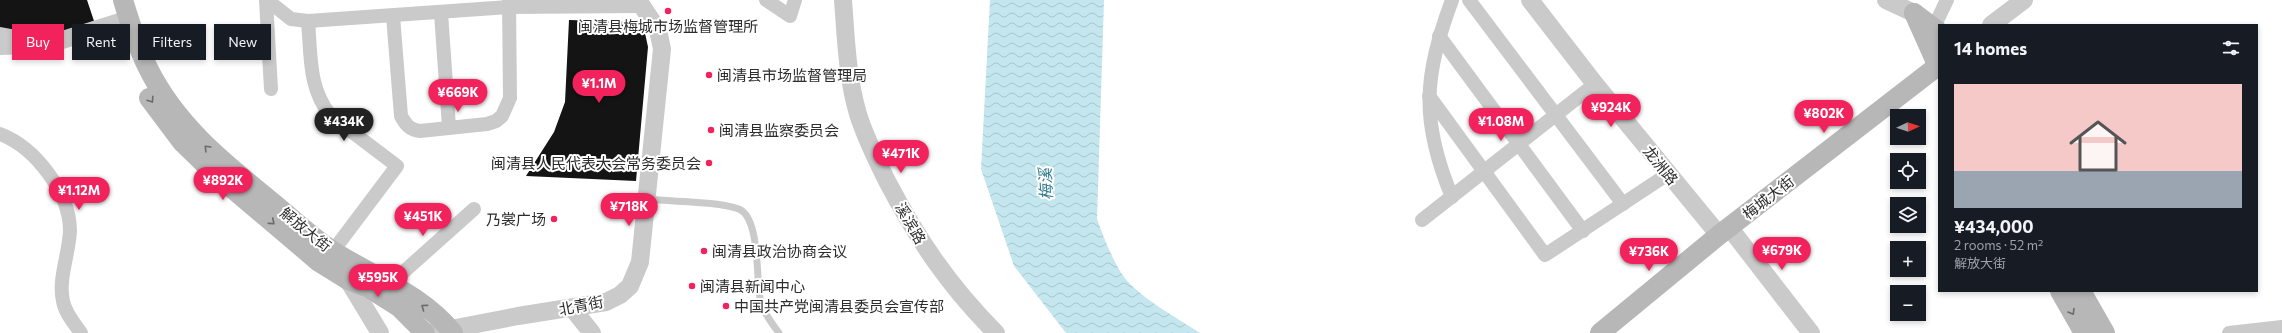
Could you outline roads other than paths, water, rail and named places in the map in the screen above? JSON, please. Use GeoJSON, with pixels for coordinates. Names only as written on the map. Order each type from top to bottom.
{"type":"FeatureCollection","features":[{"type":"Feature","properties":{"kind":"main road","name":"解放大街"},"geometry":{"type":"LineString","coordinates":[[110,0],[140,50],[151,74],[187,126],[218,158],[333,251],[390,284],[431,311],[444,331]]}},
{"type":"Feature","properties":{"kind":"main road","name":"解放大街"},"geometry":{"type":"LineString","coordinates":[[123,0],[123,21],[130,61],[147,95],[182,142],[214,173],[320,262],[348,280],[369,288],[399,307],[425,333]]}},
{"type":"Feature","properties":{"kind":"main road"},"geometry":{"type":"LineString","coordinates":[[1914,13],[1933,34],[1938,62]]}},
{"type":"Feature","properties":{"kind":"main road","name":"梅城大街"},"geometry":{"type":"LineString","coordinates":[[1600,333],[1724,231],[1938,68]]}},
{"type":"Feature","properties":{"kind":"main road"},"geometry":{"type":"LineString","coordinates":[[2061,292],[2084,333]]}},
{"type":"Feature","properties":{"kind":"main road"},"geometry":{"type":"LineString","coordinates":[[2082,292],[2105,333]]}},
{"type":"Feature","properties":{"kind":"street"},"geometry":{"type":"LineString","coordinates":[[266,0],[291,19],[308,21],[393,16],[447,8],[509,4],[639,3]]}},
{"type":"Feature","properties":{"kind":"street"},"geometry":{"type":"LineString","coordinates":[[266,0],[271,89]]}},
{"type":"Feature","properties":{"kind":"street"},"geometry":{"type":"LineString","coordinates":[[766,0],[790,16],[795,0]]}},
{"type":"Feature","properties":{"kind":"street","name":"溪滨路"},"geometry":{"type":"LineString","coordinates":[[843,0],[848,61],[858,114],[876,159],[902,210],[932,258],[957,292],[996,333]]}},
{"type":"Feature","properties":{"kind":"street"},"geometry":{"type":"LineString","coordinates":[[1452,0],[1439,36],[1430,72],[1429,96],[1431,126],[1436,152],[1452,197]]}},
{"type":"Feature","properties":{"kind":"street"},"geometry":{"type":"LineString","coordinates":[[1469,0],[1623,204]]}},
{"type":"Feature","properties":{"kind":"street","name":"龙洲路"},"geometry":{"type":"LineString","coordinates":[[1530,0],[1595,84],[1668,174],[1724,231],[1812,333]]}},
{"type":"Feature","properties":{"kind":"street"},"geometry":{"type":"LineString","coordinates":[[1886,0],[1914,13]]}},
{"type":"Feature","properties":{"kind":"street"},"geometry":{"type":"LineString","coordinates":[[1933,34],[1948,0]]}},
{"type":"Feature","properties":{"kind":"street"},"geometry":{"type":"LineString","coordinates":[[1992,24],[2024,0]]}},
{"type":"Feature","properties":{"kind":"street","name":"北青街"},"geometry":{"type":"LineString","coordinates":[[444,331],[606,302],[620,295],[630,286],[640,262],[648,200],[662,49],[658,30],[639,3]]}},
{"type":"Feature","properties":{"kind":"street"},"geometry":{"type":"LineString","coordinates":[[393,16],[401,116],[405,124],[413,130],[420,131],[496,122],[507,108],[510,98],[509,4]]}},
{"type":"Feature","properties":{"kind":"street"},"geometry":{"type":"LineString","coordinates":[[447,8],[449,127]]}},
{"type":"Feature","properties":{"kind":"street"},"geometry":{"type":"LineString","coordinates":[[64,39],[123,21]]}},
{"type":"Feature","properties":{"kind":"street"},"geometry":{"type":"LineString","coordinates":[[308,21],[314,82],[322,105],[330,116],[397,166],[333,251]]}},
{"type":"Feature","properties":{"kind":"street"},"geometry":{"type":"LineString","coordinates":[[0,36],[12,38]]}},
{"type":"Feature","properties":{"kind":"street"},"geometry":{"type":"LineString","coordinates":[[1439,36],[1583,231]]}},
{"type":"Feature","properties":{"kind":"street"},"geometry":{"type":"LineString","coordinates":[[0,48],[12,48]]}},
{"type":"Feature","properties":{"kind":"street"},"geometry":{"type":"LineString","coordinates":[[1422,220],[1595,84]]}},
{"type":"Feature","properties":{"kind":"street"},"geometry":{"type":"LineString","coordinates":[[1429,96],[1546,255],[1668,174]]}},
{"type":"Feature","properties":{"kind":"street"},"geometry":{"type":"LineString","coordinates":[[0,134],[8,137],[33,154],[49,175],[61,197],[70,230],[62,286],[63,301],[70,317],[81,333]]}},
{"type":"Feature","properties":{"kind":"street"},"geometry":{"type":"LineString","coordinates":[[390,284],[474,209]]}},
{"type":"Feature","properties":{"kind":"street"},"geometry":{"type":"LineString","coordinates":[[348,280],[380,333]]}},
{"type":"Feature","properties":{"kind":"street"},"geometry":{"type":"LineString","coordinates":[[572,308],[592,333]]}},
{"type":"Feature","properties":{"kind":"street"},"geometry":{"type":"LineString","coordinates":[[2229,333],[2282,327]]}},
{"type":"Feature","properties":{"kind":"lane"},"geometry":{"type":"LineString","coordinates":[[648,200],[721,206],[741,210],[748,215],[752,222],[760,298],[764,310],[779,333]]}},
{"type":"Feature","properties":{"kind":"water","name":"梅溪"},"geometry":{"type":"Polygon","coordinates":[[[990,0],[1104,0],[1097,219],[1114,261],[1128,282],[1147,298],[1200,333],[1066,333],[1014,266],[981,169],[990,0]]]}},
{"type":"Feature","properties":{"kind":"place","name":"闽清县梅城市场监督管理所"},"geometry":{"type":"Point","coordinates":[668,11]}},
{"type":"Feature","properties":{"kind":"place","name":"闽清县市场监督管理局"},"geometry":{"type":"Point","coordinates":[709,75]}},
{"type":"Feature","properties":{"kind":"place","name":"闽清县监察委员会"},"geometry":{"type":"Point","coordinates":[711,130]}},
{"type":"Feature","properties":{"kind":"place","name":"闽清县人民代表大会常务委员会"},"geometry":{"type":"Point","coordinates":[709,163]}},
{"type":"Feature","properties":{"kind":"place","name":"乃裳广场"},"geometry":{"type":"Point","coordinates":[554,219]}},
{"type":"Feature","properties":{"kind":"place","name":"闽清县政治协商会议"},"geometry":{"type":"Point","coordinates":[704,251]}},
{"type":"Feature","properties":{"kind":"place","name":"闽清县新闻中心"},"geometry":{"type":"Point","coordinates":[692,286]}},
{"type":"Feature","properties":{"kind":"place","name":"中国共产党闽清县委员会宣传部"},"geometry":{"type":"Point","coordinates":[726,306]}}]}
